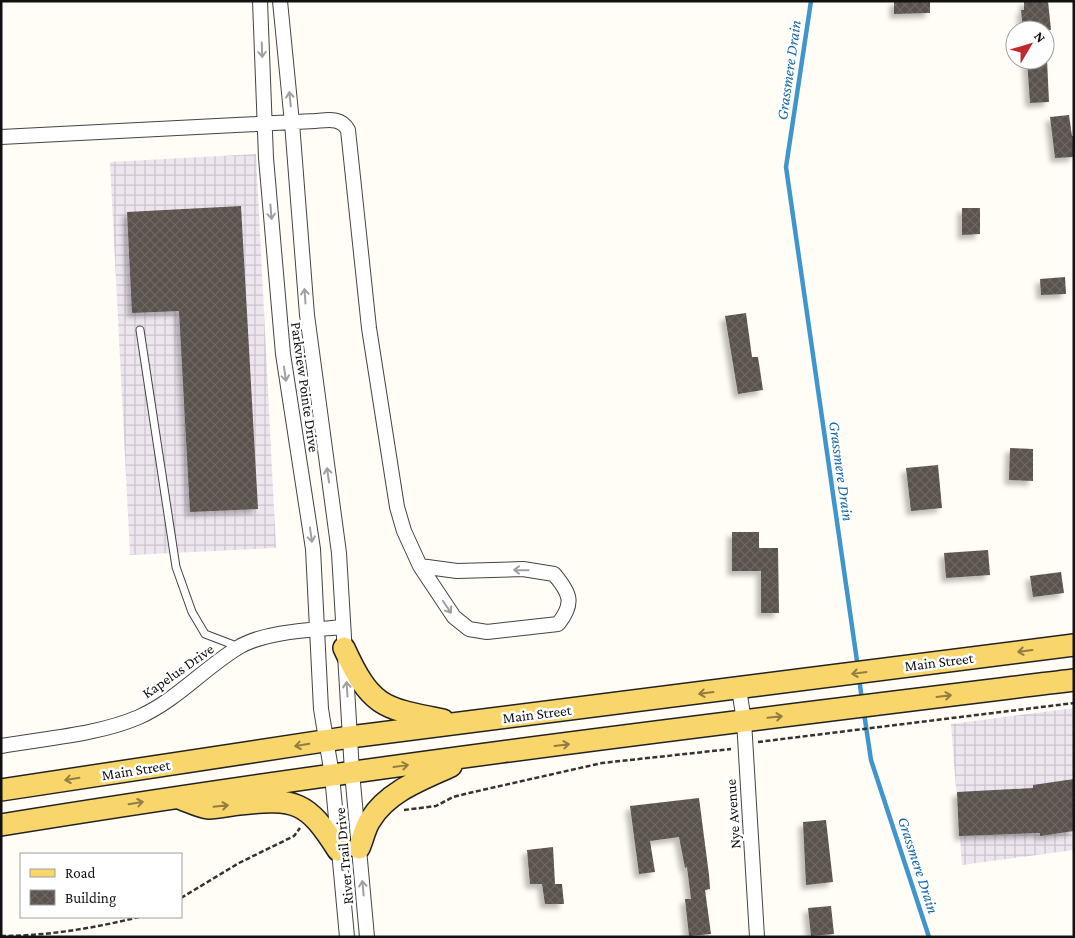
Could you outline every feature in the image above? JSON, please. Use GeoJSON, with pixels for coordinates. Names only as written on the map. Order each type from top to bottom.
{"type":"FeatureCollection","features":[{"type":"Feature","properties":{"kind":"main road","name":"Main Street"},"geometry":{"type":"LineString","coordinates":[[1,790],[326,741],[1074,645]]}},
{"type":"Feature","properties":{"kind":"main road"},"geometry":{"type":"LineString","coordinates":[[344,648],[363,686],[383,705],[399,711],[460,724]]}},
{"type":"Feature","properties":{"kind":"main road"},"geometry":{"type":"LineString","coordinates":[[1,825],[174,797],[342,774],[1074,680]]}},
{"type":"Feature","properties":{"kind":"main road"},"geometry":{"type":"LineString","coordinates":[[174,797],[208,808],[276,800],[293,804],[307,811],[349,849],[370,819],[387,800],[406,787],[470,757]]}},
{"type":"Feature","properties":{"kind":"street","name":"Parkview Pointe Drive"},"geometry":{"type":"LineString","coordinates":[[260,1],[264,124],[282,354],[313,549],[321,709],[326,741],[342,774]]}},
{"type":"Feature","properties":{"kind":"street","name":"Parkview Pointe Drive"},"geometry":{"type":"LineString","coordinates":[[280,1],[292,123],[307,315],[339,553],[350,738],[342,774]]}},
{"type":"Feature","properties":{"kind":"street"},"geometry":{"type":"LineString","coordinates":[[1,137],[340,120],[348,130],[369,328],[397,507],[420,566],[454,617],[469,629],[487,632],[558,624],[568,612],[570,600],[564,585],[554,574],[524,570],[457,571],[420,566]]}},
{"type":"Feature","properties":{"kind":"street","name":"Kapelus Drive"},"geometry":{"type":"LineString","coordinates":[[1,746],[109,727],[138,717],[168,701],[240,646],[260,638],[316,629],[343,627]]}},
{"type":"Feature","properties":{"kind":"street","name":"Nye Avenue"},"geometry":{"type":"LineString","coordinates":[[739,689],[744,721],[757,937]]}},
{"type":"Feature","properties":{"kind":"street","name":"River Trail Drive"},"geometry":{"type":"LineString","coordinates":[[342,774],[349,849],[367,937]]}},
{"type":"Feature","properties":{"kind":"street","name":"River Trail Drive"},"geometry":{"type":"LineString","coordinates":[[342,774],[349,849],[347,937]]}},
{"type":"Feature","properties":{"kind":"lane"},"geometry":{"type":"LineString","coordinates":[[140,330],[176,567],[192,612],[205,634],[240,646]]}},
{"type":"Feature","properties":{"kind":"path"},"geometry":{"type":"LineString","coordinates":[[387,800],[398,810],[436,806],[453,797],[602,763],[728,748],[733,749],[745,743],[1074,703]]}},
{"type":"Feature","properties":{"kind":"path"},"geometry":{"type":"LineString","coordinates":[[182,897],[239,863],[294,836],[300,828],[301,821],[307,811]]}},
{"type":"Feature","properties":{"kind":"path"},"geometry":{"type":"LineString","coordinates":[[1,936],[20,936],[134,918]]}},
{"type":"Feature","properties":{"kind":"shaded area"},"geometry":{"type":"Polygon","coordinates":[[[256,154],[276,548],[130,555],[110,162],[256,154]]]}},
{"type":"Feature","properties":{"kind":"shaded area"},"geometry":{"type":"Polygon","coordinates":[[[1074,708],[1074,850],[962,865],[951,724],[1074,708]]]}},
{"type":"Feature","properties":{"kind":"building"},"geometry":{"type":"Polygon","coordinates":[[[894,1],[930,1],[930,13],[894,14],[894,1]]]}},
{"type":"Feature","properties":{"kind":"building"},"geometry":{"type":"Polygon","coordinates":[[[1024,1],[1048,1],[1050,20],[1022,20],[1021,10],[1024,10],[1024,1]]]}},
{"type":"Feature","properties":{"kind":"building"},"geometry":{"type":"Polygon","coordinates":[[[1028,70],[1047,70],[1049,102],[1030,103],[1028,70]]]}},
{"type":"Feature","properties":{"kind":"building"},"geometry":{"type":"Polygon","coordinates":[[[1069,115],[1072,136],[1074,136],[1074,157],[1055,158],[1050,117],[1069,115]]]}},
{"type":"Feature","properties":{"kind":"building"},"geometry":{"type":"Polygon","coordinates":[[[241,206],[258,509],[190,512],[179,311],[132,313],[127,212],[241,206]]]}},
{"type":"Feature","properties":{"kind":"building"},"geometry":{"type":"Polygon","coordinates":[[[962,208],[980,208],[980,234],[962,235],[962,208]]]}},
{"type":"Feature","properties":{"kind":"building"},"geometry":{"type":"Polygon","coordinates":[[[1065,277],[1066,294],[1041,295],[1040,279],[1065,277]]]}},
{"type":"Feature","properties":{"kind":"building"},"geometry":{"type":"Polygon","coordinates":[[[746,313],[752,357],[758,357],[763,390],[738,394],[725,316],[746,313]]]}},
{"type":"Feature","properties":{"kind":"building"},"geometry":{"type":"Polygon","coordinates":[[[1010,448],[1033,449],[1033,481],[1009,480],[1010,448]]]}},
{"type":"Feature","properties":{"kind":"building"},"geometry":{"type":"Polygon","coordinates":[[[938,465],[942,508],[911,511],[906,468],[938,465]]]}},
{"type":"Feature","properties":{"kind":"building"},"geometry":{"type":"Polygon","coordinates":[[[732,532],[759,532],[759,548],[778,548],[779,613],[761,613],[761,571],[732,571],[732,532]]]}},
{"type":"Feature","properties":{"kind":"building"},"geometry":{"type":"Polygon","coordinates":[[[988,550],[990,575],[946,578],[944,553],[988,550]]]}},
{"type":"Feature","properties":{"kind":"building"},"geometry":{"type":"Polygon","coordinates":[[[1061,572],[1064,593],[1033,597],[1030,576],[1061,572]]]}},
{"type":"Feature","properties":{"kind":"building"},"geometry":{"type":"Polygon","coordinates":[[[1074,779],[1074,831],[1040,836],[1040,833],[959,836],[957,792],[1033,788],[1033,785],[1074,779]]]}},
{"type":"Feature","properties":{"kind":"building"},"geometry":{"type":"Polygon","coordinates":[[[699,798],[709,875],[710,889],[705,890],[711,934],[689,936],[685,899],[691,899],[687,867],[685,868],[679,837],[650,841],[655,872],[639,874],[630,806],[699,798]]]}},
{"type":"Feature","properties":{"kind":"building"},"geometry":{"type":"Polygon","coordinates":[[[826,820],[833,882],[806,885],[803,822],[826,820]]]}},
{"type":"Feature","properties":{"kind":"building"},"geometry":{"type":"Polygon","coordinates":[[[553,847],[555,884],[562,884],[564,904],[545,904],[542,884],[530,884],[527,850],[553,847]]]}},
{"type":"Feature","properties":{"kind":"building"},"geometry":{"type":"Polygon","coordinates":[[[831,906],[834,934],[811,936],[808,908],[831,906]]]}},
{"type":"Feature","properties":{"kind":"waterway","name":"Grassmere Drain"},"geometry":{"type":"LineString","coordinates":[[811,1],[786,167],[858,668]]}},
{"type":"Feature","properties":{"kind":"waterway","name":"Grassmere Drain"},"geometry":{"type":"LineString","coordinates":[[859,678],[862,700]]}},
{"type":"Feature","properties":{"kind":"waterway","name":"Grassmere Drain"},"geometry":{"type":"LineString","coordinates":[[864,713],[871,760],[929,937]]}}]}
